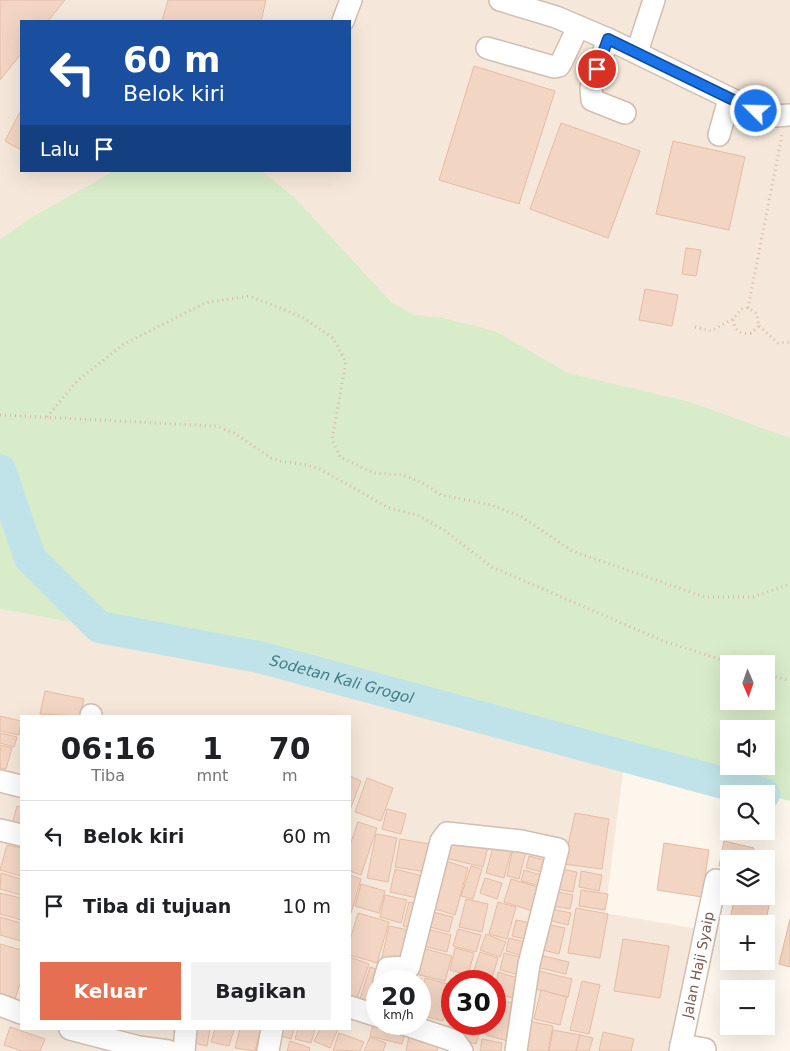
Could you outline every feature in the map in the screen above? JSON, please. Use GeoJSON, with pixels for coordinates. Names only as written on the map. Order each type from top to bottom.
{"type":"FeatureCollection","features":[{"type":"Feature","properties":{"kind":"street"},"geometry":{"type":"LineString","coordinates":[[343,20],[352,0]]}},
{"type":"Feature","properties":{"kind":"street"},"geometry":{"type":"LineString","coordinates":[[500,0],[608,39],[729,99],[766,114],[788,115]]}},
{"type":"Feature","properties":{"kind":"street"},"geometry":{"type":"LineString","coordinates":[[637,52],[654,0]]}},
{"type":"Feature","properties":{"kind":"street"},"geometry":{"type":"LineString","coordinates":[[487,48],[554,67],[559,66],[578,27]]}},
{"type":"Feature","properties":{"kind":"street"},"geometry":{"type":"LineString","coordinates":[[608,39],[592,83],[591,96],[592,100],[625,112]]}},
{"type":"Feature","properties":{"kind":"street"},"geometry":{"type":"LineString","coordinates":[[719,135],[729,99]]}},
{"type":"Feature","properties":{"kind":"street"},"geometry":{"type":"LineString","coordinates":[[0,830],[20,835]]}},
{"type":"Feature","properties":{"kind":"street"},"geometry":{"type":"LineString","coordinates":[[387,970],[388,968],[409,967],[442,841],[446,833],[521,841],[558,849],[529,964],[516,1051]]}},
{"type":"Feature","properties":{"kind":"street","name":"Jalan Haji Syaip"},"geometry":{"type":"LineString","coordinates":[[681,1048],[716,880]]}},
{"type":"Feature","properties":{"kind":"street"},"geometry":{"type":"LineString","coordinates":[[0,1005],[20,1013]]}},
{"type":"Feature","properties":{"kind":"street"},"geometry":{"type":"LineString","coordinates":[[351,1007],[366,1010]]}},
{"type":"Feature","properties":{"kind":"street"},"geometry":{"type":"LineString","coordinates":[[78,1030],[94,1032],[138,1049],[168,1051]]}},
{"type":"Feature","properties":{"kind":"street"},"geometry":{"type":"LineString","coordinates":[[184,1051],[186,1030]]}},
{"type":"Feature","properties":{"kind":"street"},"geometry":{"type":"LineString","coordinates":[[268,1051],[272,1030]]}},
{"type":"Feature","properties":{"kind":"street"},"geometry":{"type":"LineString","coordinates":[[431,1033],[455,1041],[460,1051]]}},
{"type":"Feature","properties":{"kind":"street"},"geometry":{"type":"LineString","coordinates":[[681,1048],[705,1050]]}},
{"type":"Feature","properties":{"kind":"path"},"geometry":{"type":"LineString","coordinates":[[748,308],[788,115]]}},
{"type":"Feature","properties":{"kind":"path"},"geometry":{"type":"LineString","coordinates":[[47,417],[77,381],[124,344],[205,303],[249,296],[302,316],[333,338],[346,362],[332,439],[340,456],[374,472],[402,475],[421,482],[441,495],[492,505],[522,517],[572,551],[705,597],[753,597],[790,584]]}},
{"type":"Feature","properties":{"kind":"path"},"geometry":{"type":"LineString","coordinates":[[695,327],[711,331],[733,319],[741,309],[748,308],[757,314],[759,326],[778,343],[790,342]]}},
{"type":"Feature","properties":{"kind":"path"},"geometry":{"type":"LineString","coordinates":[[733,319],[736,330],[740,333],[751,333],[759,326]]}},
{"type":"Feature","properties":{"kind":"path"},"geometry":{"type":"LineString","coordinates":[[0,415],[216,426],[234,434],[249,446],[271,458],[320,469],[389,508],[417,515],[444,530],[492,567],[663,641],[720,659]]}},
{"type":"Feature","properties":{"kind":"path"},"geometry":{"type":"LineString","coordinates":[[775,677],[790,681]]}},
{"type":"Feature","properties":{"kind":"shaded area"},"geometry":{"type":"Polygon","coordinates":[[[0,0],[790,0],[790,763],[775,742],[775,720],[720,720],[720,727],[0,601],[0,0]]]}},
{"type":"Feature","properties":{"kind":"shaded area"},"geometry":{"type":"Polygon","coordinates":[[[0,609],[259,657],[625,757],[605,913],[704,930],[669,1051],[0,1051],[0,609]]]}},
{"type":"Feature","properties":{"kind":"green space"},"geometry":{"type":"Polygon","coordinates":[[[112,172],[263,172],[295,198],[391,302],[414,315],[443,318],[495,331],[568,373],[690,402],[790,438],[790,801],[775,797],[775,785],[731,785],[259,657],[0,609],[0,239],[34,216],[112,172]]]}},
{"type":"Feature","properties":{"kind":"building"},"geometry":{"type":"Polygon","coordinates":[[[0,0],[65,0],[49,20],[20,20],[20,55],[0,80],[0,0]]]}},
{"type":"Feature","properties":{"kind":"building"},"geometry":{"type":"Polygon","coordinates":[[[168,0],[266,0],[261,20],[162,20],[168,0]]]}},
{"type":"Feature","properties":{"kind":"building"},"geometry":{"type":"Polygon","coordinates":[[[474,66],[555,91],[519,204],[439,180],[474,66]]]}},
{"type":"Feature","properties":{"kind":"building"},"geometry":{"type":"Polygon","coordinates":[[[20,112],[20,149],[5,141],[20,112]]]}},
{"type":"Feature","properties":{"kind":"building"},"geometry":{"type":"Polygon","coordinates":[[[561,123],[640,151],[608,238],[530,209],[561,123]]]}},
{"type":"Feature","properties":{"kind":"building"},"geometry":{"type":"Polygon","coordinates":[[[673,141],[745,157],[729,230],[656,214],[673,141]]]}},
{"type":"Feature","properties":{"kind":"building"},"geometry":{"type":"Polygon","coordinates":[[[686,248],[701,250],[696,276],[682,274],[686,248]]]}},
{"type":"Feature","properties":{"kind":"building"},"geometry":{"type":"Polygon","coordinates":[[[645,289],[678,295],[672,326],[639,320],[645,289]]]}},
{"type":"Feature","properties":{"kind":"building"},"geometry":{"type":"Polygon","coordinates":[[[45,691],[84,699],[80,715],[40,714],[45,691]]]}},
{"type":"Feature","properties":{"kind":"building"},"geometry":{"type":"Polygon","coordinates":[[[0,716],[20,721],[19,735],[0,731],[0,716]]]}},
{"type":"Feature","properties":{"kind":"building"},"geometry":{"type":"Polygon","coordinates":[[[0,733],[17,737],[14,747],[0,743],[0,733]]]}},
{"type":"Feature","properties":{"kind":"building"},"geometry":{"type":"Polygon","coordinates":[[[0,745],[12,748],[6,769],[0,768],[0,745]]]}},
{"type":"Feature","properties":{"kind":"building"},"geometry":{"type":"Polygon","coordinates":[[[351,776],[361,781],[351,807],[351,776]]]}},
{"type":"Feature","properties":{"kind":"building"},"geometry":{"type":"Polygon","coordinates":[[[367,778],[393,788],[381,821],[355,812],[367,778]]]}},
{"type":"Feature","properties":{"kind":"building"},"geometry":{"type":"Polygon","coordinates":[[[17,806],[20,807],[20,831],[11,828],[17,806]]]}},
{"type":"Feature","properties":{"kind":"building"},"geometry":{"type":"Polygon","coordinates":[[[387,809],[406,814],[401,834],[382,829],[387,809]]]}},
{"type":"Feature","properties":{"kind":"building"},"geometry":{"type":"Polygon","coordinates":[[[575,813],[609,819],[602,869],[564,864],[575,813]]]}},
{"type":"Feature","properties":{"kind":"building"},"geometry":{"type":"Polygon","coordinates":[[[358,822],[377,828],[361,875],[351,871],[351,842],[358,822]]]}},
{"type":"Feature","properties":{"kind":"building"},"geometry":{"type":"Polygon","coordinates":[[[376,834],[397,838],[388,882],[367,878],[376,834]]]}},
{"type":"Feature","properties":{"kind":"building"},"geometry":{"type":"Polygon","coordinates":[[[400,839],[430,844],[426,872],[395,867],[400,839]]]}},
{"type":"Feature","properties":{"kind":"building"},"geometry":{"type":"Polygon","coordinates":[[[449,839],[488,847],[483,867],[445,858],[449,839]]]}},
{"type":"Feature","properties":{"kind":"building"},"geometry":{"type":"Polygon","coordinates":[[[724,841],[754,848],[753,850],[722,850],[724,841]]]}},
{"type":"Feature","properties":{"kind":"building"},"geometry":{"type":"Polygon","coordinates":[[[494,843],[512,848],[504,878],[486,873],[494,843]]]}},
{"type":"Feature","properties":{"kind":"building"},"geometry":{"type":"Polygon","coordinates":[[[664,843],[709,850],[702,897],[657,890],[664,843]]]}},
{"type":"Feature","properties":{"kind":"building"},"geometry":{"type":"Polygon","coordinates":[[[7,845],[20,848],[20,876],[0,870],[7,845]]]}},
{"type":"Feature","properties":{"kind":"building"},"geometry":{"type":"Polygon","coordinates":[[[513,848],[526,851],[519,879],[507,876],[513,848]]]}},
{"type":"Feature","properties":{"kind":"building"},"geometry":{"type":"Polygon","coordinates":[[[529,856],[553,862],[550,874],[526,868],[529,856]]]}},
{"type":"Feature","properties":{"kind":"building"},"geometry":{"type":"Polygon","coordinates":[[[439,859],[468,868],[455,915],[425,906],[439,859]]]}},
{"type":"Feature","properties":{"kind":"building"},"geometry":{"type":"Polygon","coordinates":[[[471,866],[482,869],[473,899],[461,896],[471,866]]]}},
{"type":"Feature","properties":{"kind":"building"},"geometry":{"type":"Polygon","coordinates":[[[555,868],[577,872],[573,892],[551,888],[555,868]]]}},
{"type":"Feature","properties":{"kind":"building"},"geometry":{"type":"Polygon","coordinates":[[[395,869],[427,877],[422,899],[390,892],[395,869]]]}},
{"type":"Feature","properties":{"kind":"building"},"geometry":{"type":"Polygon","coordinates":[[[524,870],[548,877],[545,887],[521,881],[524,870]]]}},
{"type":"Feature","properties":{"kind":"building"},"geometry":{"type":"Polygon","coordinates":[[[581,871],[602,875],[599,891],[579,887],[581,871]]]}},
{"type":"Feature","properties":{"kind":"building"},"geometry":{"type":"Polygon","coordinates":[[[1,873],[20,879],[20,895],[0,889],[1,873]]]}},
{"type":"Feature","properties":{"kind":"building"},"geometry":{"type":"Polygon","coordinates":[[[351,875],[361,879],[351,913],[351,875]]]}},
{"type":"Feature","properties":{"kind":"building"},"geometry":{"type":"Polygon","coordinates":[[[485,878],[502,883],[497,899],[480,893],[485,878]]]}},
{"type":"Feature","properties":{"kind":"building"},"geometry":{"type":"Polygon","coordinates":[[[511,879],[544,889],[536,912],[504,902],[511,879]]]}},
{"type":"Feature","properties":{"kind":"building"},"geometry":{"type":"Polygon","coordinates":[[[361,884],[385,891],[379,913],[355,906],[361,884]]]}},
{"type":"Feature","properties":{"kind":"building"},"geometry":{"type":"Polygon","coordinates":[[[548,890],[573,895],[570,909],[546,905],[548,890]]]}},
{"type":"Feature","properties":{"kind":"building"},"geometry":{"type":"Polygon","coordinates":[[[581,890],[608,894],[605,910],[579,906],[581,890]]]}},
{"type":"Feature","properties":{"kind":"building"},"geometry":{"type":"Polygon","coordinates":[[[0,893],[20,898],[20,920],[0,914],[0,893]]]}},
{"type":"Feature","properties":{"kind":"building"},"geometry":{"type":"Polygon","coordinates":[[[385,895],[407,900],[401,923],[380,917],[385,895]]]}},
{"type":"Feature","properties":{"kind":"building"},"geometry":{"type":"Polygon","coordinates":[[[466,899],[488,904],[482,932],[459,927],[466,899]]]}},
{"type":"Feature","properties":{"kind":"building"},"geometry":{"type":"Polygon","coordinates":[[[409,902],[423,905],[417,929],[403,926],[409,902]]]}},
{"type":"Feature","properties":{"kind":"building"},"geometry":{"type":"Polygon","coordinates":[[[498,902],[516,907],[507,939],[489,934],[498,902]]]}},
{"type":"Feature","properties":{"kind":"building"},"geometry":{"type":"Polygon","coordinates":[[[733,905],[769,905],[767,915],[731,915],[733,905]]]}},
{"type":"Feature","properties":{"kind":"building"},"geometry":{"type":"Polygon","coordinates":[[[547,908],[571,913],[568,925],[544,919],[547,908]]]}},
{"type":"Feature","properties":{"kind":"building"},"geometry":{"type":"Polygon","coordinates":[[[576,908],[608,914],[600,958],[568,953],[576,908]]]}},
{"type":"Feature","properties":{"kind":"building"},"geometry":{"type":"Polygon","coordinates":[[[426,910],[453,917],[449,932],[422,925],[426,910]]]}},
{"type":"Feature","properties":{"kind":"building"},"geometry":{"type":"Polygon","coordinates":[[[358,913],[389,922],[377,963],[351,955],[351,937],[358,913]]]}},
{"type":"Feature","properties":{"kind":"building"},"geometry":{"type":"Polygon","coordinates":[[[0,917],[20,923],[20,941],[0,935],[0,917]]]}},
{"type":"Feature","properties":{"kind":"building"},"geometry":{"type":"Polygon","coordinates":[[[790,919],[790,967],[779,964],[790,919]]]}},
{"type":"Feature","properties":{"kind":"building"},"geometry":{"type":"Polygon","coordinates":[[[516,920],[536,924],[533,941],[512,936],[516,920]]]}},
{"type":"Feature","properties":{"kind":"building"},"geometry":{"type":"Polygon","coordinates":[[[540,923],[565,928],[559,954],[534,948],[540,923]]]}},
{"type":"Feature","properties":{"kind":"building"},"geometry":{"type":"Polygon","coordinates":[[[389,926],[414,931],[405,967],[381,962],[389,926]]]}},
{"type":"Feature","properties":{"kind":"building"},"geometry":{"type":"Polygon","coordinates":[[[423,928],[451,935],[447,952],[419,945],[423,928]]]}},
{"type":"Feature","properties":{"kind":"building"},"geometry":{"type":"Polygon","coordinates":[[[458,929],[481,935],[476,952],[453,946],[458,929]]]}},
{"type":"Feature","properties":{"kind":"building"},"geometry":{"type":"Polygon","coordinates":[[[486,934],[506,942],[500,957],[480,950],[486,934]]]}},
{"type":"Feature","properties":{"kind":"building"},"geometry":{"type":"Polygon","coordinates":[[[509,938],[533,944],[530,958],[506,951],[509,938]]]}},
{"type":"Feature","properties":{"kind":"building"},"geometry":{"type":"Polygon","coordinates":[[[623,939],[669,946],[660,998],[614,991],[623,939]]]}},
{"type":"Feature","properties":{"kind":"building"},"geometry":{"type":"Polygon","coordinates":[[[0,944],[20,950],[20,984],[15,999],[0,994],[0,944]]]}},
{"type":"Feature","properties":{"kind":"building"},"geometry":{"type":"Polygon","coordinates":[[[418,947],[452,956],[448,970],[441,970],[441,980],[431,978],[431,970],[412,970],[418,947]]]}},
{"type":"Feature","properties":{"kind":"building"},"geometry":{"type":"Polygon","coordinates":[[[455,948],[474,953],[469,970],[450,970],[455,948]]]}},
{"type":"Feature","properties":{"kind":"building"},"geometry":{"type":"Polygon","coordinates":[[[480,952],[498,958],[494,970],[474,970],[480,952]]]}},
{"type":"Feature","properties":{"kind":"building"},"geometry":{"type":"Polygon","coordinates":[[[504,953],[528,959],[523,976],[506,970],[500,970],[504,953]]]}},
{"type":"Feature","properties":{"kind":"building"},"geometry":{"type":"Polygon","coordinates":[[[535,954],[569,962],[566,974],[532,966],[535,954]]]}},
{"type":"Feature","properties":{"kind":"building"},"geometry":{"type":"Polygon","coordinates":[[[351,957],[369,964],[354,1007],[351,1006],[351,957]]]}},
{"type":"Feature","properties":{"kind":"building"},"geometry":{"type":"Polygon","coordinates":[[[539,971],[572,979],[568,997],[535,989],[539,971]]]}},
{"type":"Feature","properties":{"kind":"building"},"geometry":{"type":"Polygon","coordinates":[[[506,974],[521,979],[516,999],[506,996],[506,974]]]}},
{"type":"Feature","properties":{"kind":"building"},"geometry":{"type":"Polygon","coordinates":[[[366,980],[366,1008],[358,1005],[366,980]]]}},
{"type":"Feature","properties":{"kind":"building"},"geometry":{"type":"Polygon","coordinates":[[[431,980],[441,982],[441,1020],[431,1018],[431,980]]]}},
{"type":"Feature","properties":{"kind":"building"},"geometry":{"type":"Polygon","coordinates":[[[582,981],[600,985],[589,1034],[570,1030],[582,981]]]}},
{"type":"Feature","properties":{"kind":"building"},"geometry":{"type":"Polygon","coordinates":[[[541,990],[567,997],[560,1025],[534,1019],[541,990]]]}},
{"type":"Feature","properties":{"kind":"building"},"geometry":{"type":"Polygon","coordinates":[[[506,1002],[517,1004],[508,1041],[486,1035],[506,1035],[506,1002]]]}},
{"type":"Feature","properties":{"kind":"building"},"geometry":{"type":"Polygon","coordinates":[[[523,1020],[553,1026],[548,1051],[517,1051],[523,1020]]]}},
{"type":"Feature","properties":{"kind":"building"},"geometry":{"type":"Polygon","coordinates":[[[10,1027],[45,1039],[40,1051],[22,1051],[4,1045],[10,1027]]]}},
{"type":"Feature","properties":{"kind":"building"},"geometry":{"type":"Polygon","coordinates":[[[188,1030],[210,1030],[207,1046],[186,1041],[188,1030]]]}},
{"type":"Feature","properties":{"kind":"building"},"geometry":{"type":"Polygon","coordinates":[[[215,1030],[234,1030],[229,1046],[211,1042],[215,1030]]]}},
{"type":"Feature","properties":{"kind":"building"},"geometry":{"type":"Polygon","coordinates":[[[240,1030],[261,1030],[255,1051],[235,1048],[240,1030]]]}},
{"type":"Feature","properties":{"kind":"building"},"geometry":{"type":"Polygon","coordinates":[[[273,1030],[294,1030],[291,1039],[272,1033],[273,1030]]]}},
{"type":"Feature","properties":{"kind":"building"},"geometry":{"type":"Polygon","coordinates":[[[298,1030],[315,1030],[311,1043],[295,1039],[298,1030]]]}},
{"type":"Feature","properties":{"kind":"building"},"geometry":{"type":"Polygon","coordinates":[[[320,1030],[338,1030],[330,1048],[314,1041],[320,1030]]]}},
{"type":"Feature","properties":{"kind":"building"},"geometry":{"type":"Polygon","coordinates":[[[553,1030],[580,1035],[576,1051],[549,1051],[553,1030]]]}},
{"type":"Feature","properties":{"kind":"building"},"geometry":{"type":"Polygon","coordinates":[[[603,1032],[634,1039],[631,1051],[599,1051],[603,1032]]]}},
{"type":"Feature","properties":{"kind":"building"},"geometry":{"type":"Polygon","coordinates":[[[339,1033],[364,1042],[360,1051],[333,1050],[339,1033]]]}},
{"type":"Feature","properties":{"kind":"building"},"geometry":{"type":"Polygon","coordinates":[[[370,1035],[404,1035],[402,1044],[370,1035]]]}},
{"type":"Feature","properties":{"kind":"building"},"geometry":{"type":"Polygon","coordinates":[[[409,1035],[440,1037],[437,1051],[406,1051],[409,1035]]]}},
{"type":"Feature","properties":{"kind":"building"},"geometry":{"type":"Polygon","coordinates":[[[447,1035],[479,1035],[476,1044],[447,1035]]]}},
{"type":"Feature","properties":{"kind":"building"},"geometry":{"type":"Polygon","coordinates":[[[580,1035],[593,1038],[589,1051],[576,1051],[580,1035]]]}},
{"type":"Feature","properties":{"kind":"building"},"geometry":{"type":"Polygon","coordinates":[[[370,1037],[386,1043],[383,1051],[364,1051],[370,1037]]]}},
{"type":"Feature","properties":{"kind":"building"},"geometry":{"type":"Polygon","coordinates":[[[482,1039],[502,1043],[501,1051],[480,1051],[482,1039]]]}},
{"type":"Feature","properties":{"kind":"building"},"geometry":{"type":"Polygon","coordinates":[[[290,1041],[310,1048],[309,1051],[287,1051],[290,1041]]]}},
{"type":"Feature","properties":{"kind":"waterway","name":"Sodetan Kali Grogol"},"geometry":{"type":"LineString","coordinates":[[0,470],[30,558],[99,627],[259,657],[731,785]]}},
{"type":"Feature","properties":{"kind":"route"},"geometry":{"type":"LineString","coordinates":[[597,69],[608,39],[756,111]]}}]}
